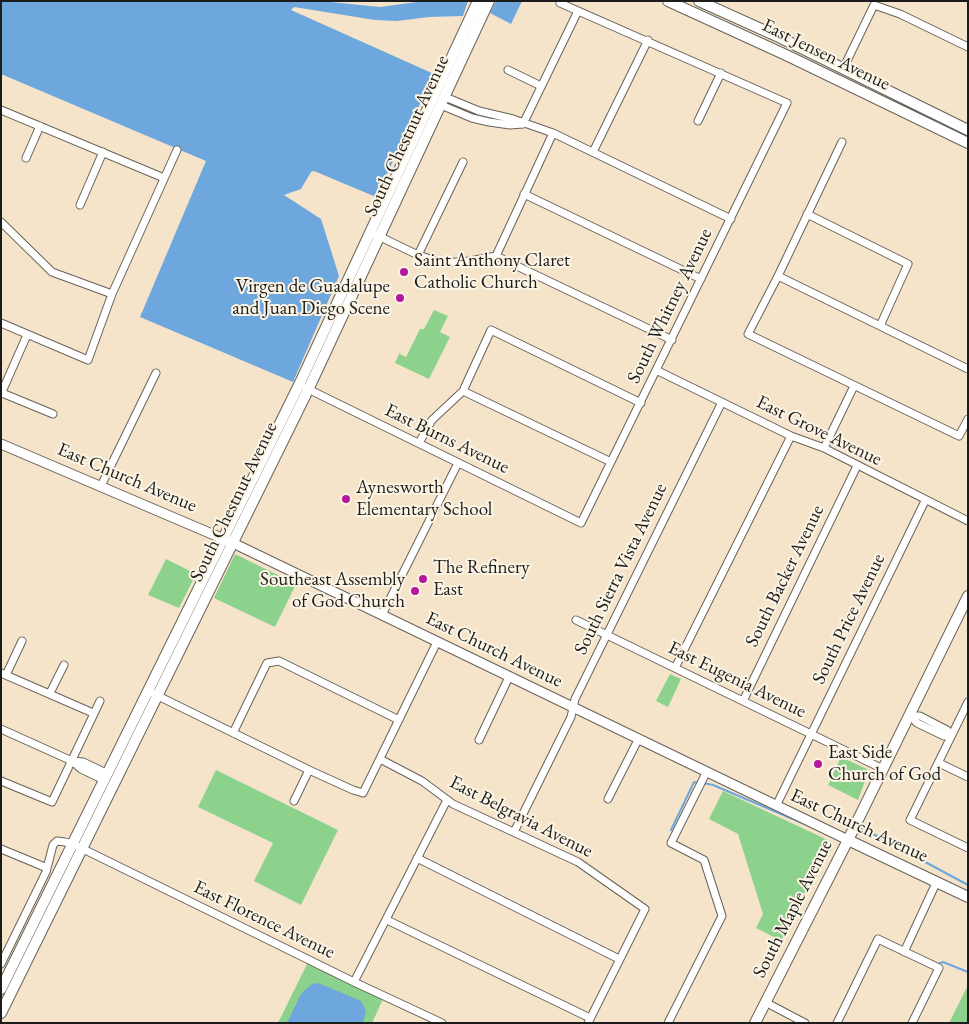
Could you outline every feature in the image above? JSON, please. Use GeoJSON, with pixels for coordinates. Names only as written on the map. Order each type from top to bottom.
{"type":"FeatureCollection","features":[{"type":"Feature","properties":{"kind":"main road","name":"South Chestnut Avenue"},"geometry":{"type":"LineString","coordinates":[[1,1013],[78,846],[106,777],[148,691],[228,541],[304,388],[375,234],[478,1]]}},
{"type":"Feature","properties":{"kind":"main road","name":"South Chestnut Avenue"},"geometry":{"type":"LineString","coordinates":[[375,234],[443,101],[489,1]]}},
{"type":"Feature","properties":{"kind":"main road","name":"East Jensen Avenue"},"geometry":{"type":"LineString","coordinates":[[668,1],[778,51],[968,143]]}},
{"type":"Feature","properties":{"kind":"main road","name":"East Jensen Avenue"},"geometry":{"type":"LineString","coordinates":[[699,1],[968,130]]}},
{"type":"Feature","properties":{"kind":"main road","name":"South Chestnut Avenue"},"geometry":{"type":"LineString","coordinates":[[1,989],[158,696],[228,541]]}},
{"type":"Feature","properties":{"kind":"main road","name":"South Maple Avenue"},"geometry":{"type":"LineString","coordinates":[[755,1023],[910,716],[968,596]]}},
{"type":"Feature","properties":{"kind":"main road","name":"East Church Avenue"},"geometry":{"type":"LineString","coordinates":[[848,840],[968,897]]}},
{"type":"Feature","properties":{"kind":"street"},"geometry":{"type":"LineString","coordinates":[[560,3],[721,73],[698,121]]}},
{"type":"Feature","properties":{"kind":"street"},"geometry":{"type":"LineString","coordinates":[[843,69],[874,5],[900,14],[968,47]]}},
{"type":"Feature","properties":{"kind":"street"},"geometry":{"type":"LineString","coordinates":[[523,124],[578,11]]}},
{"type":"Feature","properties":{"kind":"street"},"geometry":{"type":"LineString","coordinates":[[593,152],[648,40]]}},
{"type":"Feature","properties":{"kind":"street"},"geometry":{"type":"LineString","coordinates":[[508,70],[541,86]]}},
{"type":"Feature","properties":{"kind":"street","name":"South Whitney Avenue"},"geometry":{"type":"LineString","coordinates":[[581,523],[787,103],[721,73]]}},
{"type":"Feature","properties":{"kind":"street"},"geometry":{"type":"LineString","coordinates":[[443,101],[472,118],[510,125],[523,124],[552,133],[731,219]]}},
{"type":"Feature","properties":{"kind":"street"},"geometry":{"type":"LineString","coordinates":[[1,110],[164,178]]}},
{"type":"Feature","properties":{"kind":"street"},"geometry":{"type":"LineString","coordinates":[[26,158],[40,126]]}},
{"type":"Feature","properties":{"kind":"street"},"geometry":{"type":"LineString","coordinates":[[496,256],[552,133]]}},
{"type":"Feature","properties":{"kind":"street"},"geometry":{"type":"LineString","coordinates":[[842,142],[748,334],[959,436],[968,419]]}},
{"type":"Feature","properties":{"kind":"street"},"geometry":{"type":"LineString","coordinates":[[1,323],[88,360],[112,294],[177,150]]}},
{"type":"Feature","properties":{"kind":"street"},"geometry":{"type":"LineString","coordinates":[[80,205],[103,152]]}},
{"type":"Feature","properties":{"kind":"street"},"geometry":{"type":"LineString","coordinates":[[418,255],[463,162]]}},
{"type":"Feature","properties":{"kind":"street"},"geometry":{"type":"LineString","coordinates":[[524,194],[701,279]]}},
{"type":"Feature","properties":{"kind":"street"},"geometry":{"type":"LineString","coordinates":[[807,214],[908,264],[880,326]]}},
{"type":"Feature","properties":{"kind":"street"},"geometry":{"type":"LineString","coordinates":[[1,222],[52,272],[112,294]]}},
{"type":"Feature","properties":{"kind":"street"},"geometry":{"type":"LineString","coordinates":[[375,234],[418,255],[443,263],[470,261],[496,256],[672,340]]}},
{"type":"Feature","properties":{"kind":"street"},"geometry":{"type":"LineString","coordinates":[[778,276],[968,369]]}},
{"type":"Feature","properties":{"kind":"street"},"geometry":{"type":"LineString","coordinates":[[419,443],[432,420],[463,391],[492,330],[641,403]]}},
{"type":"Feature","properties":{"kind":"street"},"geometry":{"type":"LineString","coordinates":[[28,335],[1,394],[53,414]]}},
{"type":"Feature","properties":{"kind":"street","name":"East Grove Avenue"},"geometry":{"type":"LineString","coordinates":[[656,370],[791,436],[824,448],[925,501],[968,521]]}},
{"type":"Feature","properties":{"kind":"street"},"geometry":{"type":"LineString","coordinates":[[101,486],[156,373]]}},
{"type":"Feature","properties":{"kind":"street"},"geometry":{"type":"LineString","coordinates":[[824,448],[854,386]]}},
{"type":"Feature","properties":{"kind":"street","name":"East Burns Avenue"},"geometry":{"type":"LineString","coordinates":[[304,388],[581,523]]}},
{"type":"Feature","properties":{"kind":"street"},"geometry":{"type":"LineString","coordinates":[[463,391],[611,462]]}},
{"type":"Feature","properties":{"kind":"street","name":"South Sierra Vista Avenue"},"geometry":{"type":"LineString","coordinates":[[514,832],[570,717],[575,698],[722,402]]}},
{"type":"Feature","properties":{"kind":"street"},"geometry":{"type":"LineString","coordinates":[[675,668],[791,436]]}},
{"type":"Feature","properties":{"kind":"street","name":"East Church Avenue"},"geometry":{"type":"LineString","coordinates":[[1,444],[228,541],[848,840]]}},
{"type":"Feature","properties":{"kind":"street"},"geometry":{"type":"LineString","coordinates":[[382,616],[458,463]]}},
{"type":"Feature","properties":{"kind":"street","name":"South Backer Avenue"},"geometry":{"type":"LineString","coordinates":[[743,701],[857,466]]}},
{"type":"Feature","properties":{"kind":"street","name":"South Price Avenue"},"geometry":{"type":"LineString","coordinates":[[776,806],[925,501]]}},
{"type":"Feature","properties":{"kind":"street","name":"East Eugenia Avenue"},"geometry":{"type":"LineString","coordinates":[[576,620],[883,769]]}},
{"type":"Feature","properties":{"kind":"street"},"geometry":{"type":"LineString","coordinates":[[22,640],[4,674],[93,712]]}},
{"type":"Feature","properties":{"kind":"street"},"geometry":{"type":"LineString","coordinates":[[148,691],[309,770],[363,793],[437,642]]}},
{"type":"Feature","properties":{"kind":"street"},"geometry":{"type":"LineString","coordinates":[[233,733],[267,663],[279,661],[399,720]]}},
{"type":"Feature","properties":{"kind":"street"},"geometry":{"type":"LineString","coordinates":[[50,693],[64,666]]}},
{"type":"Feature","properties":{"kind":"street"},"geometry":{"type":"LineString","coordinates":[[480,740],[509,676]]}},
{"type":"Feature","properties":{"kind":"street"},"geometry":{"type":"LineString","coordinates":[[1,781],[52,802],[93,712],[100,701]]}},
{"type":"Feature","properties":{"kind":"street"},"geometry":{"type":"LineString","coordinates":[[967,704],[910,820],[968,848]]}},
{"type":"Feature","properties":{"kind":"street"},"geometry":{"type":"LineString","coordinates":[[910,716],[920,716],[948,730],[951,736]]}},
{"type":"Feature","properties":{"kind":"street"},"geometry":{"type":"LineString","coordinates":[[1,729],[72,761],[83,762],[106,777]]}},
{"type":"Feature","properties":{"kind":"street"},"geometry":{"type":"LineString","coordinates":[[608,799],[638,740]]}},
{"type":"Feature","properties":{"kind":"street","name":"East Belgravia Avenue"},"geometry":{"type":"LineString","coordinates":[[380,759],[422,780],[446,800],[578,862],[645,909],[619,959]]}},
{"type":"Feature","properties":{"kind":"street"},"geometry":{"type":"LineString","coordinates":[[938,763],[968,777]]}},
{"type":"Feature","properties":{"kind":"street"},"geometry":{"type":"LineString","coordinates":[[294,801],[309,770]]}},
{"type":"Feature","properties":{"kind":"street"},"geometry":{"type":"LineString","coordinates":[[668,1023],[722,916],[704,860],[671,843],[706,773]]}},
{"type":"Feature","properties":{"kind":"street"},"geometry":{"type":"LineString","coordinates":[[354,982],[446,800]]}},
{"type":"Feature","properties":{"kind":"street"},"geometry":{"type":"LineString","coordinates":[[1,964],[47,868],[50,851],[57,841],[78,846]]}},
{"type":"Feature","properties":{"kind":"street","name":"East Florence Avenue"},"geometry":{"type":"LineString","coordinates":[[78,846],[354,982],[442,1023]]}},
{"type":"Feature","properties":{"kind":"street"},"geometry":{"type":"LineString","coordinates":[[1,849],[47,868]]}},
{"type":"Feature","properties":{"kind":"street"},"geometry":{"type":"LineString","coordinates":[[387,920],[589,1021],[619,959],[417,858]]}},
{"type":"Feature","properties":{"kind":"street"},"geometry":{"type":"LineString","coordinates":[[904,952],[937,882]]}},
{"type":"Feature","properties":{"kind":"street"},"geometry":{"type":"LineString","coordinates":[[837,1023],[878,939],[938,968],[912,1023]]}},
{"type":"Feature","properties":{"kind":"street"},"geometry":{"type":"LineString","coordinates":[[765,1002],[806,1023]]}},
{"type":"Feature","properties":{"kind":"green space"},"geometry":{"type":"Polygon","coordinates":[[[434,310],[448,316],[440,332],[450,337],[429,379],[395,363],[401,350],[400,354],[406,357],[420,329],[424,329],[434,310]]]}},
{"type":"Feature","properties":{"kind":"green space"},"geometry":{"type":"Polygon","coordinates":[[[235,554],[296,584],[275,627],[214,598],[235,554]]]}},
{"type":"Feature","properties":{"kind":"green space"},"geometry":{"type":"Polygon","coordinates":[[[166,559],[196,574],[179,608],[148,595],[166,559]]]}},
{"type":"Feature","properties":{"kind":"green space"},"geometry":{"type":"Polygon","coordinates":[[[670,674],[681,679],[668,707],[656,701],[670,674]]]}},
{"type":"Feature","properties":{"kind":"green space"},"geometry":{"type":"Polygon","coordinates":[[[841,757],[867,769],[868,773],[858,800],[828,785],[841,757]]]}},
{"type":"Feature","properties":{"kind":"green space"},"geometry":{"type":"Polygon","coordinates":[[[216,770],[338,830],[301,905],[254,881],[273,843],[198,807],[216,770]]]}},
{"type":"Feature","properties":{"kind":"green space"},"geometry":{"type":"Polygon","coordinates":[[[723,791],[832,842],[833,847],[782,941],[756,928],[763,914],[738,834],[709,819],[723,791]]]}},
{"type":"Feature","properties":{"kind":"green space"},"geometry":{"type":"Polygon","coordinates":[[[308,962],[383,999],[372,1023],[278,1023],[308,962]]]}},
{"type":"Feature","properties":{"kind":"green space"},"geometry":{"type":"Polygon","coordinates":[[[968,985],[968,1023],[949,1023],[968,985]]]}},
{"type":"Feature","properties":{"kind":"water"},"geometry":{"type":"Polygon","coordinates":[[[1,1],[321,1],[380,7],[424,1],[468,1],[463,16],[429,17],[397,21],[375,20],[294,7],[291,10],[434,74],[376,197],[314,171],[311,172],[301,189],[284,195],[321,219],[339,276],[293,382],[140,317],[206,161],[1,74],[1,1]]]}},
{"type":"Feature","properties":{"kind":"water"},"geometry":{"type":"Polygon","coordinates":[[[496,1],[522,1],[511,24],[490,13],[496,1]]]}},
{"type":"Feature","properties":{"kind":"water"},"geometry":{"type":"Polygon","coordinates":[[[318,983],[361,1001],[366,1011],[363,1023],[287,1023],[301,994],[312,984],[318,983]]]}},
{"type":"Feature","properties":{"kind":"waterway"},"geometry":{"type":"LineString","coordinates":[[671,830],[694,782],[698,783]]}},
{"type":"Feature","properties":{"kind":"waterway"},"geometry":{"type":"LineString","coordinates":[[703,783],[713,785],[814,828]]}},
{"type":"Feature","properties":{"kind":"waterway"},"geometry":{"type":"LineString","coordinates":[[848,822],[853,824]]}},
{"type":"Feature","properties":{"kind":"waterway"},"geometry":{"type":"LineString","coordinates":[[860,827],[968,885]]}},
{"type":"Feature","properties":{"kind":"waterway"},"geometry":{"type":"LineString","coordinates":[[938,964],[943,962],[968,972]]}},
{"type":"Feature","properties":{"kind":"place","name":"Saint Anthony Claret Catholic Church"},"geometry":{"type":"Point","coordinates":[404,272]}},
{"type":"Feature","properties":{"kind":"place","name":"Virgen de Guadalupe and Juan Diego Scene"},"geometry":{"type":"Point","coordinates":[400,298]}},
{"type":"Feature","properties":{"kind":"place","name":"Aynesworth Elementary School"},"geometry":{"type":"Point","coordinates":[346,499]}},
{"type":"Feature","properties":{"kind":"place","name":"The Refinery East"},"geometry":{"type":"Point","coordinates":[423,579]}},
{"type":"Feature","properties":{"kind":"place","name":"Southeast Assembly of God Church"},"geometry":{"type":"Point","coordinates":[415,591]}},
{"type":"Feature","properties":{"kind":"place","name":"East Side Church of God"},"geometry":{"type":"Point","coordinates":[818,764]}}]}
